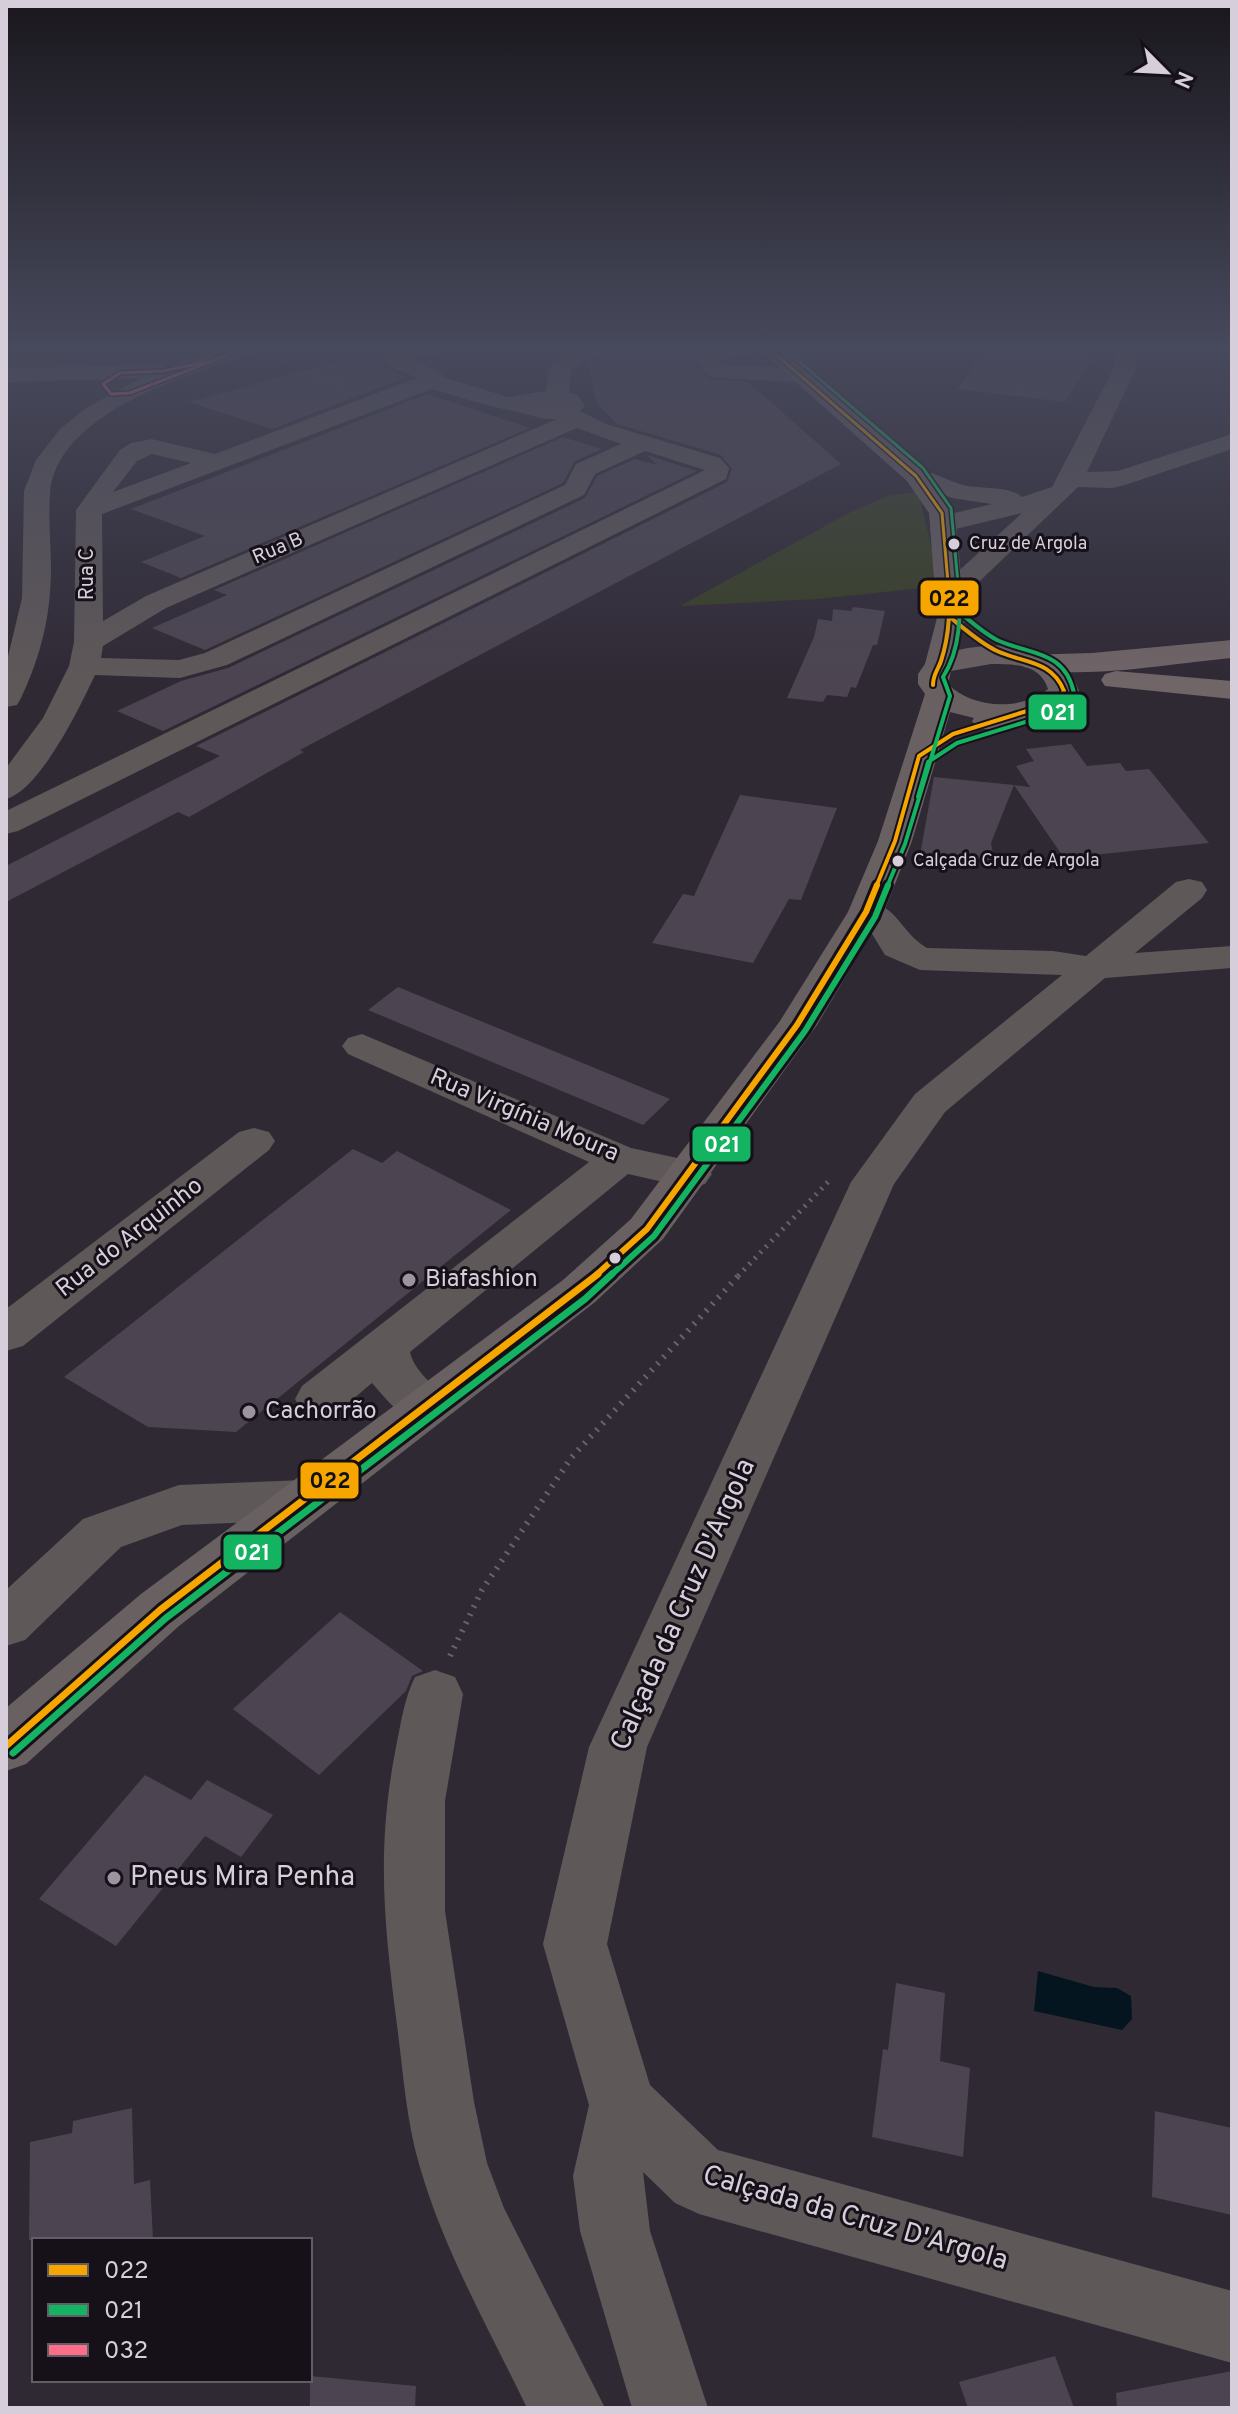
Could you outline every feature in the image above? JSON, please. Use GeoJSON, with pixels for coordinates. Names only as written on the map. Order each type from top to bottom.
{"type":"FeatureCollection","features":[{"type":"Feature","properties":{"kind":"highway"},"geometry":{"type":"LineString","coordinates":[[1035,661],[1092,662],[1232,642]]}},
{"type":"Feature","properties":{"kind":"highway"},"geometry":{"type":"LineString","coordinates":[[1175,652],[1232,649]]}},
{"type":"Feature","properties":{"kind":"highway"},"geometry":{"type":"LineString","coordinates":[[1064,691],[1133,674],[1232,664]]}},
{"type":"Feature","properties":{"kind":"highway"},"geometry":{"type":"LineString","coordinates":[[1113,680],[1232,690]]}},
{"type":"Feature","properties":{"kind":"main road"},"geometry":{"type":"LineString","coordinates":[[6,1746],[160,1610],[579,1291],[647,1229],[797,1025],[866,912],[895,841],[940,680],[951,606],[942,513],[916,476],[895,458]]}},
{"type":"Feature","properties":{"kind":"main road"},"geometry":{"type":"LineString","coordinates":[[919,756],[953,734],[1056,702],[1064,691],[1058,675],[1035,661],[1004,654],[979,641],[951,606]]}},
{"type":"Feature","properties":{"kind":"main road"},"geometry":{"type":"LineString","coordinates":[[940,680],[968,656],[1004,654]]}},
{"type":"Feature","properties":{"kind":"main road"},"geometry":{"type":"LineString","coordinates":[[940,680],[959,705],[986,712],[1014,713]]}},
{"type":"Feature","properties":{"kind":"street"},"geometry":{"type":"LineString","coordinates":[[6,698],[23,667],[35,626],[37,491],[41,473],[52,458]]}},
{"type":"Feature","properties":{"kind":"street"},"geometry":{"type":"LineString","coordinates":[[89,510],[123,458]]}},
{"type":"Feature","properties":{"kind":"street"},"geometry":{"type":"LineString","coordinates":[[200,458],[218,463]]}},
{"type":"Feature","properties":{"kind":"street"},"geometry":{"type":"LineString","coordinates":[[89,510],[232,458]]}},
{"type":"Feature","properties":{"kind":"street","name":"Rua B"},"geometry":{"type":"LineString","coordinates":[[87,654],[156,602],[463,458]]}},
{"type":"Feature","properties":{"kind":"street"},"geometry":{"type":"LineString","coordinates":[[87,654],[180,669],[216,659],[575,490],[585,469],[610,458]]}},
{"type":"Feature","properties":{"kind":"street"},"geometry":{"type":"LineString","coordinates":[[6,824],[717,474],[717,468],[711,463],[693,458]]}},
{"type":"Feature","properties":{"kind":"street"},"geometry":{"type":"LineString","coordinates":[[943,524],[1048,499],[1061,492],[1081,458]]}},
{"type":"Feature","properties":{"kind":"street"},"geometry":{"type":"LineString","coordinates":[[1071,479],[1112,480],[1183,458]]}},
{"type":"Feature","properties":{"kind":"street"},"geometry":{"type":"LineString","coordinates":[[916,476],[961,493],[990,498],[1048,499]]}},
{"type":"Feature","properties":{"kind":"street"},"geometry":{"type":"LineString","coordinates":[[951,606],[1048,499]]}},
{"type":"Feature","properties":{"kind":"street","name":"Rua C"},"geometry":{"type":"LineString","coordinates":[[6,789],[46,738],[87,654],[89,510]]}},
{"type":"Feature","properties":{"kind":"street"},"geometry":{"type":"LineString","coordinates":[[943,524],[971,529],[1026,525]]}},
{"type":"Feature","properties":{"kind":"street"},"geometry":{"type":"LineString","coordinates":[[88,596],[113,601],[156,602]]}},
{"type":"Feature","properties":{"kind":"street","name":"Calçada da Cruz D'Argola"},"geometry":{"type":"LineString","coordinates":[[1189,890],[930,1103],[896,1146],[857,1214],[618,1747],[575,1944],[623,2105],[699,2179],[1232,2327]]}},
{"type":"Feature","properties":{"kind":"street"},"geometry":{"type":"LineString","coordinates":[[866,912],[883,922],[898,947],[920,959],[1053,962],[1092,968],[1232,957]]}},
{"type":"Feature","properties":{"kind":"street","name":"Rua Virgínia Moura"},"geometry":{"type":"LineString","coordinates":[[362,1046],[620,1159],[690,1174]]}},
{"type":"Feature","properties":{"kind":"street","name":"Rua do Arquinho"},"geometry":{"type":"LineString","coordinates":[[6,1334],[254,1141]]}},
{"type":"Feature","properties":{"kind":"street"},"geometry":{"type":"LineString","coordinates":[[319,1399],[620,1159]]}},
{"type":"Feature","properties":{"kind":"street"},"geometry":{"type":"LineString","coordinates":[[385,1346],[390,1372],[426,1407]]}},
{"type":"Feature","properties":{"kind":"street"},"geometry":{"type":"LineString","coordinates":[[6,1624],[102,1533],[179,1505],[304,1500]]}},
{"type":"Feature","properties":{"kind":"street"},"geometry":{"type":"LineString","coordinates":[[435,1694],[415,1801],[413,1856],[416,1926],[440,2102],[453,2163],[475,2225],[551,2382],[567,2408]]}},
{"type":"Feature","properties":{"kind":"street"},"geometry":{"type":"LineString","coordinates":[[623,2105],[608,2176],[615,2231],[670,2408]]}},
{"type":"Feature","properties":{"kind":"path"},"geometry":{"type":"LineString","coordinates":[[435,1694],[482,1590],[571,1458],[785,1225],[836,1175]]}},
{"type":"Feature","properties":{"kind":"green space"},"geometry":{"type":"Polygon","coordinates":[[[918,492],[941,586],[818,599],[680,606],[847,514],[890,495],[918,492]]]}},
{"type":"Feature","properties":{"kind":"water"},"geometry":{"type":"Polygon","coordinates":[[[1038,1971],[1094,1987],[1117,1988],[1131,1996],[1132,2019],[1122,2030],[1034,2011],[1038,1971]]]}},
{"type":"Feature","properties":{"kind":"building"},"geometry":{"type":"Polygon","coordinates":[[[263,458],[461,458],[181,578],[141,562],[205,536],[131,509],[263,458]]]}},
{"type":"Feature","properties":{"kind":"building"},"geometry":{"type":"Polygon","coordinates":[[[516,458],[583,458],[575,461],[563,483],[205,650],[152,628],[227,595],[214,590],[516,458]]]}},
{"type":"Feature","properties":{"kind":"building"},"geometry":{"type":"Polygon","coordinates":[[[650,458],[697,471],[163,731],[117,711],[181,681],[228,668],[585,498],[597,476],[635,459],[657,465],[650,458]]]}},
{"type":"Feature","properties":{"kind":"building"},"geometry":{"type":"Polygon","coordinates":[[[723,458],[834,458],[841,464],[300,750],[304,752],[189,817],[178,812],[6,902],[6,866],[220,756],[196,746],[727,482],[732,469],[723,458]]]}},
{"type":"Feature","properties":{"kind":"building"},"geometry":{"type":"Polygon","coordinates":[[[853,607],[885,611],[877,645],[873,645],[856,688],[851,687],[847,697],[827,695],[823,702],[787,698],[814,637],[818,619],[832,621],[833,609],[851,611],[853,607]]]}},
{"type":"Feature","properties":{"kind":"building"},"geometry":{"type":"Polygon","coordinates":[[[1071,744],[1087,766],[1120,763],[1126,771],[1149,769],[1209,843],[1064,858],[1014,785],[1030,787],[1016,766],[1034,761],[1026,749],[1071,744]]]}},
{"type":"Feature","properties":{"kind":"building"},"geometry":{"type":"Polygon","coordinates":[[[934,777],[1014,785],[991,843],[994,860],[920,855],[934,777]]]}},
{"type":"Feature","properties":{"kind":"building"},"geometry":{"type":"Polygon","coordinates":[[[740,795],[837,808],[801,900],[789,899],[753,963],[652,943],[683,894],[694,896],[740,795]]]}},
{"type":"Feature","properties":{"kind":"building"},"geometry":{"type":"Polygon","coordinates":[[[398,987],[670,1099],[643,1125],[368,1010],[398,987]]]}},
{"type":"Feature","properties":{"kind":"building"},"geometry":{"type":"Polygon","coordinates":[[[353,1149],[382,1163],[397,1151],[511,1210],[236,1432],[148,1427],[64,1377],[353,1149]]]}},
{"type":"Feature","properties":{"kind":"building"},"geometry":{"type":"Polygon","coordinates":[[[340,1612],[423,1671],[412,1676],[406,1691],[319,1775],[233,1709],[340,1612]]]}},
{"type":"Feature","properties":{"kind":"building","name":"Pneus Mira Penha"},"geometry":{"type":"Polygon","coordinates":[[[145,1775],[191,1800],[207,1780],[273,1815],[241,1857],[205,1836],[116,1946],[39,1899],[145,1775]]]}},
{"type":"Feature","properties":{"kind":"building"},"geometry":{"type":"Polygon","coordinates":[[[896,1983],[945,1993],[940,2061],[970,2068],[963,2157],[872,2137],[883,2049],[888,2050],[896,1983]]]}},
{"type":"Feature","properties":{"kind":"building"},"geometry":{"type":"Polygon","coordinates":[[[132,2108],[134,2184],[150,2180],[153,2238],[29,2240],[30,2142],[72,2133],[73,2121],[132,2108]]]}},
{"type":"Feature","properties":{"kind":"building"},"geometry":{"type":"Polygon","coordinates":[[[1155,2111],[1232,2128],[1232,2215],[1152,2197],[1155,2111]]]}},
{"type":"Feature","properties":{"kind":"building"},"geometry":{"type":"Polygon","coordinates":[[[1055,2356],[1074,2408],[968,2408],[959,2382],[1055,2356]]]}},
{"type":"Feature","properties":{"kind":"building"},"geometry":{"type":"Polygon","coordinates":[[[1232,2371],[1232,2408],[1117,2408],[1116,2393],[1232,2371]]]}},
{"type":"Feature","properties":{"kind":"building"},"geometry":{"type":"Polygon","coordinates":[[[312,2376],[416,2386],[415,2408],[310,2408],[312,2376]]]}},
{"type":"Feature","properties":{"kind":"transit line","name":"022"},"geometry":{"type":"LineString","coordinates":[[895,458],[916,476],[942,513],[951,618],[940,665],[933,674],[933,685]]}},
{"type":"Feature","properties":{"kind":"transit line","name":"021"},"geometry":{"type":"LineString","coordinates":[[13,1753],[166,1618],[585,1299],[654,1236],[805,1031],[875,917],[905,844],[950,696],[943,677],[949,668],[961,618],[951,508],[923,468],[911,458]]}},
{"type":"Feature","properties":{"kind":"transit line","name":"021"},"geometry":{"type":"LineString","coordinates":[[918,797],[928,762],[957,743],[1061,711],[1074,693],[1071,679],[1056,662],[992,637],[957,610]]}},
{"type":"Feature","properties":{"kind":"transit line","name":"022"},"geometry":{"type":"LineString","coordinates":[[6,1746],[160,1610],[579,1291],[647,1229],[797,1025],[866,912],[895,841],[919,756],[953,734],[1056,702],[1064,691],[1060,681],[1046,667],[991,648],[951,618]]}},
{"type":"Feature","properties":{"kind":"place","name":"Cruz de Argola"},"geometry":{"type":"Point","coordinates":[954,544]}},
{"type":"Feature","properties":{"kind":"place","name":"Calçada Cruz de Argola"},"geometry":{"type":"Point","coordinates":[898,861]}},
{"type":"Feature","properties":{"kind":"place","name":"Biafashion"},"geometry":{"type":"Point","coordinates":[409,1280]}},
{"type":"Feature","properties":{"kind":"place","name":"Cachorrão"},"geometry":{"type":"Point","coordinates":[249,1412]}},
{"type":"Feature","properties":{"kind":"place","name":"Pneus Mira Penha"},"geometry":{"type":"Point","coordinates":[114,1878]}}]}
